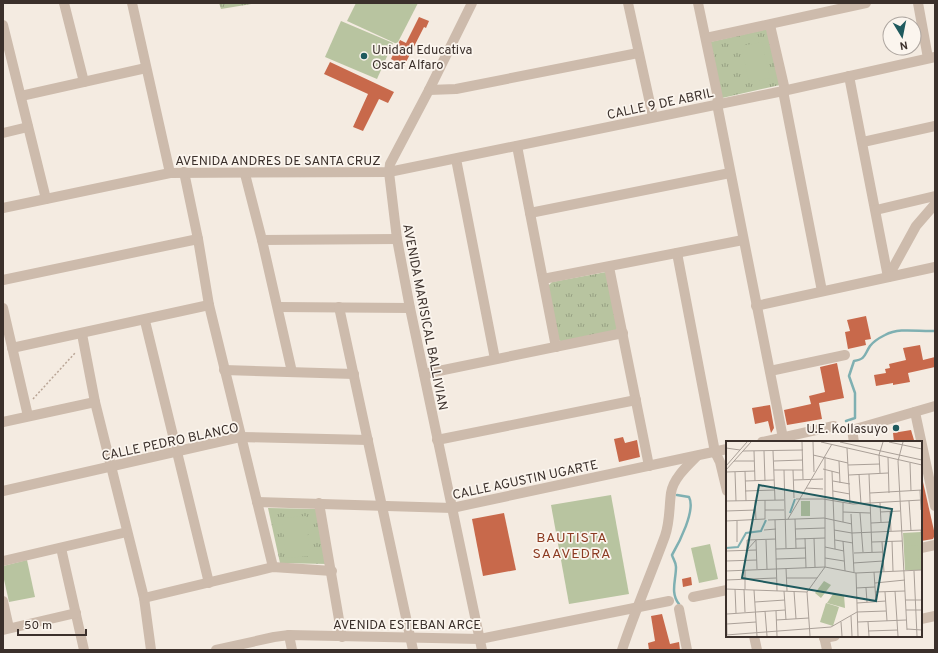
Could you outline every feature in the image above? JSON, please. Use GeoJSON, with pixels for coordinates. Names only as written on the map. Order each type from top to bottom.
{"type":"FeatureCollection","features":[{"type":"Feature","properties":{"kind":"street"},"geometry":{"type":"LineString","coordinates":[[64,3],[84,82]]}},
{"type":"Feature","properties":{"kind":"street"},"geometry":{"type":"LineString","coordinates":[[132,3],[170,173]]}},
{"type":"Feature","properties":{"kind":"street","name":"AVENIDA MARISICAL BALLIVIAN"},"geometry":{"type":"LineString","coordinates":[[472,3],[390,164],[389,172],[397,239],[410,308],[482,650]]}},
{"type":"Feature","properties":{"kind":"street"},"geometry":{"type":"LineString","coordinates":[[628,3],[653,117]]}},
{"type":"Feature","properties":{"kind":"street"},"geometry":{"type":"LineString","coordinates":[[698,3],[718,98],[717,104],[730,173],[783,438]]}},
{"type":"Feature","properties":{"kind":"street"},"geometry":{"type":"LineString","coordinates":[[706,38],[866,3]]}},
{"type":"Feature","properties":{"kind":"street"},"geometry":{"type":"LineString","coordinates":[[918,3],[932,58]]}},
{"type":"Feature","properties":{"kind":"street"},"geometry":{"type":"LineString","coordinates":[[3,25],[8,66],[21,96],[46,199]]}},
{"type":"Feature","properties":{"kind":"street"},"geometry":{"type":"LineString","coordinates":[[770,25],[784,90],[822,291]]}},
{"type":"Feature","properties":{"kind":"street"},"geometry":{"type":"LineString","coordinates":[[429,90],[456,89],[638,53]]}},
{"type":"Feature","properties":{"kind":"street","name":"CALLE 9 DE ABRIL"},"geometry":{"type":"LineString","coordinates":[[389,172],[456,160],[932,58]]}},
{"type":"Feature","properties":{"kind":"street"},"geometry":{"type":"LineString","coordinates":[[21,96],[146,68]]}},
{"type":"Feature","properties":{"kind":"street"},"geometry":{"type":"LineString","coordinates":[[849,76],[888,277]]}},
{"type":"Feature","properties":{"kind":"street"},"geometry":{"type":"LineString","coordinates":[[863,142],[935,126]]}},
{"type":"Feature","properties":{"kind":"street"},"geometry":{"type":"LineString","coordinates":[[3,133],[28,127]]}},
{"type":"Feature","properties":{"kind":"street"},"geometry":{"type":"LineString","coordinates":[[517,146],[556,347]]}},
{"type":"Feature","properties":{"kind":"street"},"geometry":{"type":"LineString","coordinates":[[456,160],[495,359]]}},
{"type":"Feature","properties":{"kind":"street"},"geometry":{"type":"LineString","coordinates":[[184,172],[198,239],[209,305],[240,437],[273,567]]}},
{"type":"Feature","properties":{"kind":"street","name":"AVENIDA ANDRES DE SANTA CRUZ"},"geometry":{"type":"LineString","coordinates":[[3,208],[170,173],[245,174],[389,172]]}},
{"type":"Feature","properties":{"kind":"street"},"geometry":{"type":"LineString","coordinates":[[530,213],[730,173]]}},
{"type":"Feature","properties":{"kind":"street"},"geometry":{"type":"LineString","coordinates":[[245,174],[278,307],[292,372]]}},
{"type":"Feature","properties":{"kind":"street"},"geometry":{"type":"LineString","coordinates":[[876,210],[935,196]]}},
{"type":"Feature","properties":{"kind":"street"},"geometry":{"type":"LineString","coordinates":[[888,277],[916,226],[935,204]]}},
{"type":"Feature","properties":{"kind":"street"},"geometry":{"type":"LineString","coordinates":[[3,280],[198,239]]}},
{"type":"Feature","properties":{"kind":"street"},"geometry":{"type":"LineString","coordinates":[[262,240],[397,239]]}},
{"type":"Feature","properties":{"kind":"street"},"geometry":{"type":"LineString","coordinates":[[543,279],[743,240]]}},
{"type":"Feature","properties":{"kind":"street"},"geometry":{"type":"LineString","coordinates":[[677,254],[716,452],[726,487]]}},
{"type":"Feature","properties":{"kind":"street"},"geometry":{"type":"LineString","coordinates":[[609,267],[649,466]]}},
{"type":"Feature","properties":{"kind":"street"},"geometry":{"type":"LineString","coordinates":[[756,306],[935,267]]}},
{"type":"Feature","properties":{"kind":"street"},"geometry":{"type":"LineString","coordinates":[[12,348],[83,339],[145,321],[209,305]]}},
{"type":"Feature","properties":{"kind":"street"},"geometry":{"type":"LineString","coordinates":[[278,307],[410,308]]}},
{"type":"Feature","properties":{"kind":"street"},"geometry":{"type":"LineString","coordinates":[[339,307],[413,650]]}},
{"type":"Feature","properties":{"kind":"street"},"geometry":{"type":"LineString","coordinates":[[3,308],[27,412]]}},
{"type":"Feature","properties":{"kind":"street"},"geometry":{"type":"LineString","coordinates":[[145,321],[178,451],[209,583]]}},
{"type":"Feature","properties":{"kind":"street"},"geometry":{"type":"LineString","coordinates":[[424,374],[623,333]]}},
{"type":"Feature","properties":{"kind":"street"},"geometry":{"type":"LineString","coordinates":[[83,339],[95,402],[144,598],[151,650]]}},
{"type":"Feature","properties":{"kind":"street"},"geometry":{"type":"LineString","coordinates":[[770,371],[845,355]]}},
{"type":"Feature","properties":{"kind":"street"},"geometry":{"type":"LineString","coordinates":[[224,370],[354,374]]}},
{"type":"Feature","properties":{"kind":"street"},"geometry":{"type":"LineString","coordinates":[[437,440],[636,400]]}},
{"type":"Feature","properties":{"kind":"street"},"geometry":{"type":"LineString","coordinates":[[3,422],[27,412],[95,402]]}},
{"type":"Feature","properties":{"kind":"street"},"geometry":{"type":"LineString","coordinates":[[854,441],[852,430],[935,406]]}},
{"type":"Feature","properties":{"kind":"street"},"geometry":{"type":"LineString","coordinates":[[915,412],[932,478],[935,506]]}},
{"type":"Feature","properties":{"kind":"street"},"geometry":{"type":"LineString","coordinates":[[767,441],[834,426]]}},
{"type":"Feature","properties":{"kind":"street","name":"CALLE PEDRO BLANCO"},"geometry":{"type":"LineString","coordinates":[[3,491],[240,437],[368,440]]}},
{"type":"Feature","properties":{"kind":"street","name":"CALLE AGUSTIN UGARTE"},"geometry":{"type":"LineString","coordinates":[[257,502],[452,508],[726,449]]}},
{"type":"Feature","properties":{"kind":"street"},"geometry":{"type":"LineString","coordinates":[[622,650],[636,608],[643,596],[666,534],[671,492],[678,478],[697,456]]}},
{"type":"Feature","properties":{"kind":"street"},"geometry":{"type":"LineString","coordinates":[[319,503],[332,570],[342,637]]}},
{"type":"Feature","properties":{"kind":"street"},"geometry":{"type":"LineString","coordinates":[[3,561],[127,532]]}},
{"type":"Feature","properties":{"kind":"street"},"geometry":{"type":"LineString","coordinates":[[922,548],[935,546]]}},
{"type":"Feature","properties":{"kind":"street"},"geometry":{"type":"LineString","coordinates":[[61,548],[84,650]]}},
{"type":"Feature","properties":{"kind":"street"},"geometry":{"type":"LineString","coordinates":[[144,598],[273,567],[332,570]]}},
{"type":"Feature","properties":{"kind":"street"},"geometry":{"type":"LineString","coordinates":[[693,597],[726,590]]}},
{"type":"Feature","properties":{"kind":"street"},"geometry":{"type":"LineString","coordinates":[[3,601],[6,629],[76,613]]}},
{"type":"Feature","properties":{"kind":"street","name":"AVENIDA ESTEBAN ARCE"},"geometry":{"type":"LineString","coordinates":[[219,650],[289,635],[411,639],[480,639],[669,601]]}},
{"type":"Feature","properties":{"kind":"street"},"geometry":{"type":"LineString","coordinates":[[679,609],[687,650]]}},
{"type":"Feature","properties":{"kind":"street"},"geometry":{"type":"LineString","coordinates":[[922,618],[935,616]]}},
{"type":"Feature","properties":{"kind":"street"},"geometry":{"type":"LineString","coordinates":[[289,635],[292,650]]}},
{"type":"Feature","properties":{"kind":"street"},"geometry":{"type":"LineString","coordinates":[[754,637],[757,650]]}},
{"type":"Feature","properties":{"kind":"street"},"geometry":{"type":"LineString","coordinates":[[824,637],[826,650]]}},
{"type":"Feature","properties":{"kind":"path"},"geometry":{"type":"LineString","coordinates":[[27,412],[83,339]]}},
{"type":"Feature","properties":{"kind":"green space"},"geometry":{"type":"Polygon","coordinates":[[[219,3],[258,3],[221,9],[219,3]]]}},
{"type":"Feature","properties":{"kind":"green space"},"geometry":{"type":"Polygon","coordinates":[[[356,3],[418,3],[397,44],[347,21],[356,3]]]}},
{"type":"Feature","properties":{"kind":"green space"},"geometry":{"type":"Polygon","coordinates":[[[341,21],[393,43],[377,79],[325,57],[341,21]]]}},
{"type":"Feature","properties":{"kind":"green space"},"geometry":{"type":"Polygon","coordinates":[[[767,29],[780,85],[722,98],[710,42],[767,29]]]}},
{"type":"Feature","properties":{"kind":"green space"},"geometry":{"type":"Polygon","coordinates":[[[762,42],[770,78],[749,82],[741,46],[762,42]]]}},
{"type":"Feature","properties":{"kind":"green space"},"geometry":{"type":"Polygon","coordinates":[[[606,272],[618,327],[616,330],[562,342],[559,340],[548,286],[552,282],[606,272]]]}},
{"type":"Feature","properties":{"kind":"green space"},"geometry":{"type":"Polygon","coordinates":[[[611,495],[629,594],[569,604],[551,505],[611,495]]]}},
{"type":"Feature","properties":{"kind":"green space"},"geometry":{"type":"Polygon","coordinates":[[[268,508],[317,509],[327,564],[280,563],[268,508]]]}},
{"type":"Feature","properties":{"kind":"green space"},"geometry":{"type":"Polygon","coordinates":[[[306,516],[310,556],[286,558],[282,518],[306,516]]]}},
{"type":"Feature","properties":{"kind":"green space"},"geometry":{"type":"Polygon","coordinates":[[[710,544],[718,579],[699,583],[691,548],[710,544]]]}},
{"type":"Feature","properties":{"kind":"green space"},"geometry":{"type":"Polygon","coordinates":[[[27,560],[35,597],[9,602],[3,575],[3,566],[27,560]]]}},
{"type":"Feature","properties":{"kind":"building"},"geometry":{"type":"Polygon","coordinates":[[[419,17],[429,21],[426,28],[424,27],[404,66],[391,59],[400,40],[406,43],[419,17]]]}},
{"type":"Feature","properties":{"kind":"building"},"geometry":{"type":"Polygon","coordinates":[[[330,62],[394,92],[388,103],[379,99],[363,131],[353,127],[368,94],[324,74],[330,62]]]}},
{"type":"Feature","properties":{"kind":"building"},"geometry":{"type":"Polygon","coordinates":[[[866,316],[871,339],[865,340],[866,345],[848,349],[845,332],[850,331],[847,320],[866,316]]]}},
{"type":"Feature","properties":{"kind":"building"},"geometry":{"type":"Polygon","coordinates":[[[920,345],[923,360],[935,357],[935,367],[908,373],[910,382],[876,386],[874,375],[886,373],[885,369],[890,368],[889,364],[906,360],[903,348],[920,345]]]}},
{"type":"Feature","properties":{"kind":"building"},"geometry":{"type":"Polygon","coordinates":[[[837,363],[844,398],[819,403],[822,419],[787,425],[784,410],[811,404],[809,396],[825,392],[820,367],[837,363]]]}},
{"type":"Feature","properties":{"kind":"building"},"geometry":{"type":"Polygon","coordinates":[[[770,405],[774,428],[771,433],[768,421],[755,424],[752,408],[770,405]]]}},
{"type":"Feature","properties":{"kind":"building"},"geometry":{"type":"Polygon","coordinates":[[[911,430],[914,440],[894,441],[893,433],[911,430]]]}},
{"type":"Feature","properties":{"kind":"building"},"geometry":{"type":"Polygon","coordinates":[[[623,437],[625,443],[637,440],[640,457],[619,462],[614,439],[623,437]]]}},
{"type":"Feature","properties":{"kind":"building"},"geometry":{"type":"Polygon","coordinates":[[[922,482],[935,535],[933,539],[922,541],[922,482]]]}},
{"type":"Feature","properties":{"kind":"building"},"geometry":{"type":"Polygon","coordinates":[[[504,513],[516,570],[483,576],[472,519],[504,513]]]}},
{"type":"Feature","properties":{"kind":"building"},"geometry":{"type":"Polygon","coordinates":[[[691,577],[692,585],[683,587],[682,579],[691,577]]]}},
{"type":"Feature","properties":{"kind":"building"},"geometry":{"type":"Polygon","coordinates":[[[662,614],[670,644],[679,642],[680,650],[649,650],[648,643],[655,641],[651,616],[662,614]]]}},
{"type":"Feature","properties":{"kind":"waterway"},"geometry":{"type":"LineString","coordinates":[[846,421],[855,418],[855,393],[849,376],[854,361],[863,358],[873,343],[881,337],[891,333],[903,330],[935,331]]}},
{"type":"Feature","properties":{"kind":"waterway"},"geometry":{"type":"LineString","coordinates":[[677,495],[689,497],[691,503],[689,518],[679,543],[672,555],[676,564],[674,591],[676,600],[679,604]]}},
{"type":"Feature","properties":{"kind":"place","name":"Unidad Educativa Oscar Alfaro"},"geometry":{"type":"Point","coordinates":[364,56]}},
{"type":"Feature","properties":{"kind":"place","name":"U.E. Kollasuyo"},"geometry":{"type":"Point","coordinates":[896,428]}},
{"type":"Feature","properties":{"kind":"district","name":"BAUTISTA SAAVEDRA"},"geometry":{"type":"Point","coordinates":[572,546]}}]}
